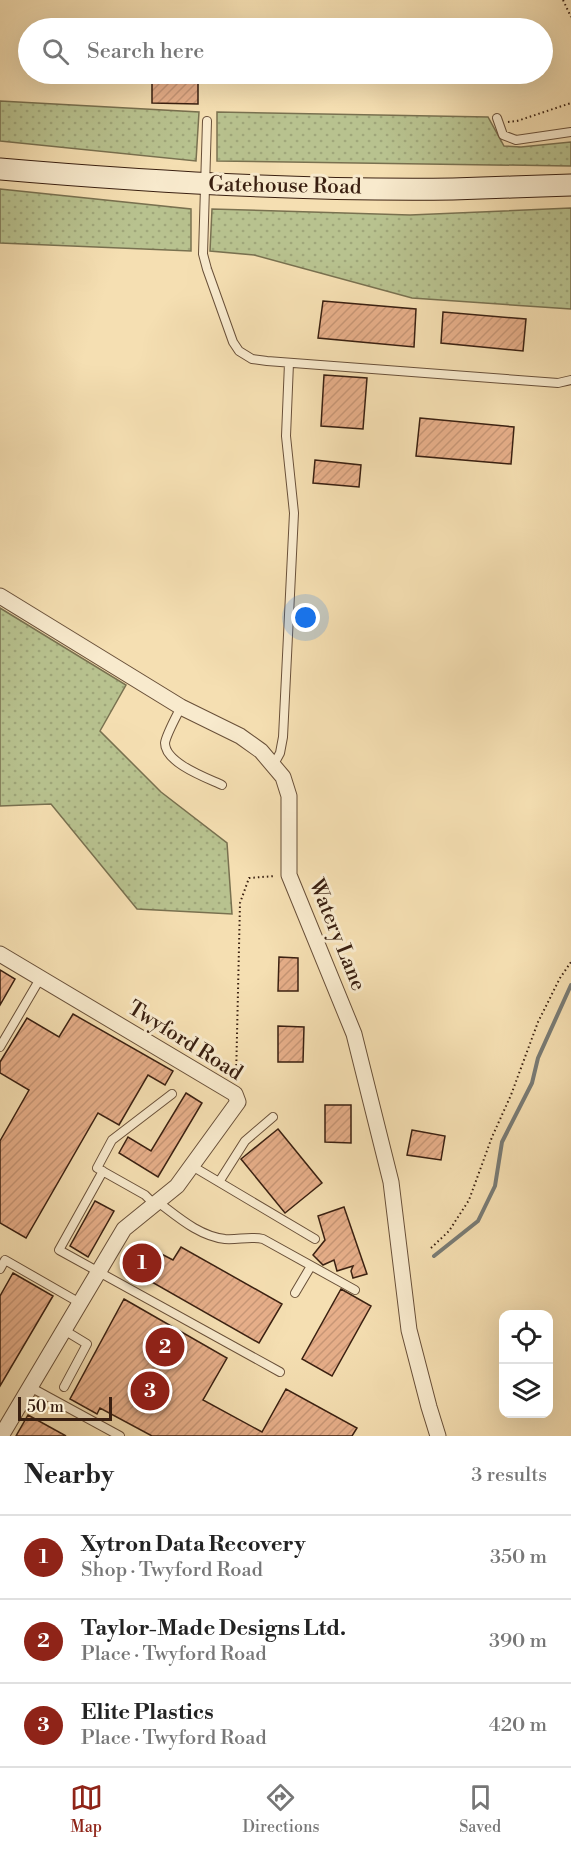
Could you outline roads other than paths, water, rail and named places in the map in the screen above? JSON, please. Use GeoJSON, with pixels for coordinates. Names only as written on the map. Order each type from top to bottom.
{"type":"FeatureCollection","features":[{"type":"Feature","properties":{"kind":"main road","name":"Gatehouse Road"},"geometry":{"type":"LineString","coordinates":[[0,169],[205,184],[453,189],[571,185]]}},
{"type":"Feature","properties":{"kind":"street","name":"Watery Lane"},"geometry":{"type":"LineString","coordinates":[[0,596],[181,707],[240,736],[261,751],[283,777],[289,796],[290,874],[354,1034],[391,1182],[409,1330],[438,1436]]}},
{"type":"Feature","properties":{"kind":"street","name":"Twyford Road"},"geometry":{"type":"LineString","coordinates":[[0,954],[235,1094],[238,1102],[177,1186],[124,1229],[1,1436]]}},
{"type":"Feature","properties":{"kind":"lane"},"geometry":{"type":"LineString","coordinates":[[207,121],[203,254],[211,284],[233,342],[239,351],[252,359],[289,363],[558,383],[571,380]]}},
{"type":"Feature","properties":{"kind":"lane"},"geometry":{"type":"LineString","coordinates":[[498,121],[503,135],[516,140],[571,132]]}},
{"type":"Feature","properties":{"kind":"lane"},"geometry":{"type":"LineString","coordinates":[[274,764],[280,753],[283,737],[294,513],[286,436],[289,363]]}},
{"type":"Feature","properties":{"kind":"lane"},"geometry":{"type":"LineString","coordinates":[[181,707],[165,742],[167,750],[174,760],[222,785]]}},
{"type":"Feature","properties":{"kind":"lane"},"geometry":{"type":"LineString","coordinates":[[0,1047],[41,978]]}},
{"type":"Feature","properties":{"kind":"lane"},"geometry":{"type":"LineString","coordinates":[[172,1094],[112,1140],[97,1167],[146,1195],[196,1229],[222,1238],[263,1239],[355,1290]]}},
{"type":"Feature","properties":{"kind":"lane"},"geometry":{"type":"LineString","coordinates":[[219,1182],[245,1141],[273,1118]]}},
{"type":"Feature","properties":{"kind":"lane"},"geometry":{"type":"LineString","coordinates":[[192,1166],[315,1239]]}},
{"type":"Feature","properties":{"kind":"lane"},"geometry":{"type":"LineString","coordinates":[[104,1172],[59,1250],[280,1372]]}},
{"type":"Feature","properties":{"kind":"lane"},"geometry":{"type":"LineString","coordinates":[[0,1269],[5,1260],[80,1303]]}},
{"type":"Feature","properties":{"kind":"lane"},"geometry":{"type":"LineString","coordinates":[[295,1293],[311,1266]]}},
{"type":"Feature","properties":{"kind":"lane"},"geometry":{"type":"LineString","coordinates":[[64,1330],[87,1344],[64,1387]]}},
{"type":"Feature","properties":{"kind":"lane"},"geometry":{"type":"LineString","coordinates":[[30,1387],[120,1436]]}},
{"type":"Feature","properties":{"kind":"waterway"},"geometry":{"type":"LineString","coordinates":[[434,1256],[478,1221],[495,1186],[502,1142],[532,1083],[538,1058],[571,985]]}},
{"type":"Feature","properties":{"kind":"place","name":"Xytron Data Recovery"},"geometry":{"type":"Point","coordinates":[142,1263]}},
{"type":"Feature","properties":{"kind":"place","name":"Taylor-Made Designs Ltd."},"geometry":{"type":"Point","coordinates":[165,1347]}},
{"type":"Feature","properties":{"kind":"place","name":"Elite Plastics"},"geometry":{"type":"Point","coordinates":[150,1391]}}]}
